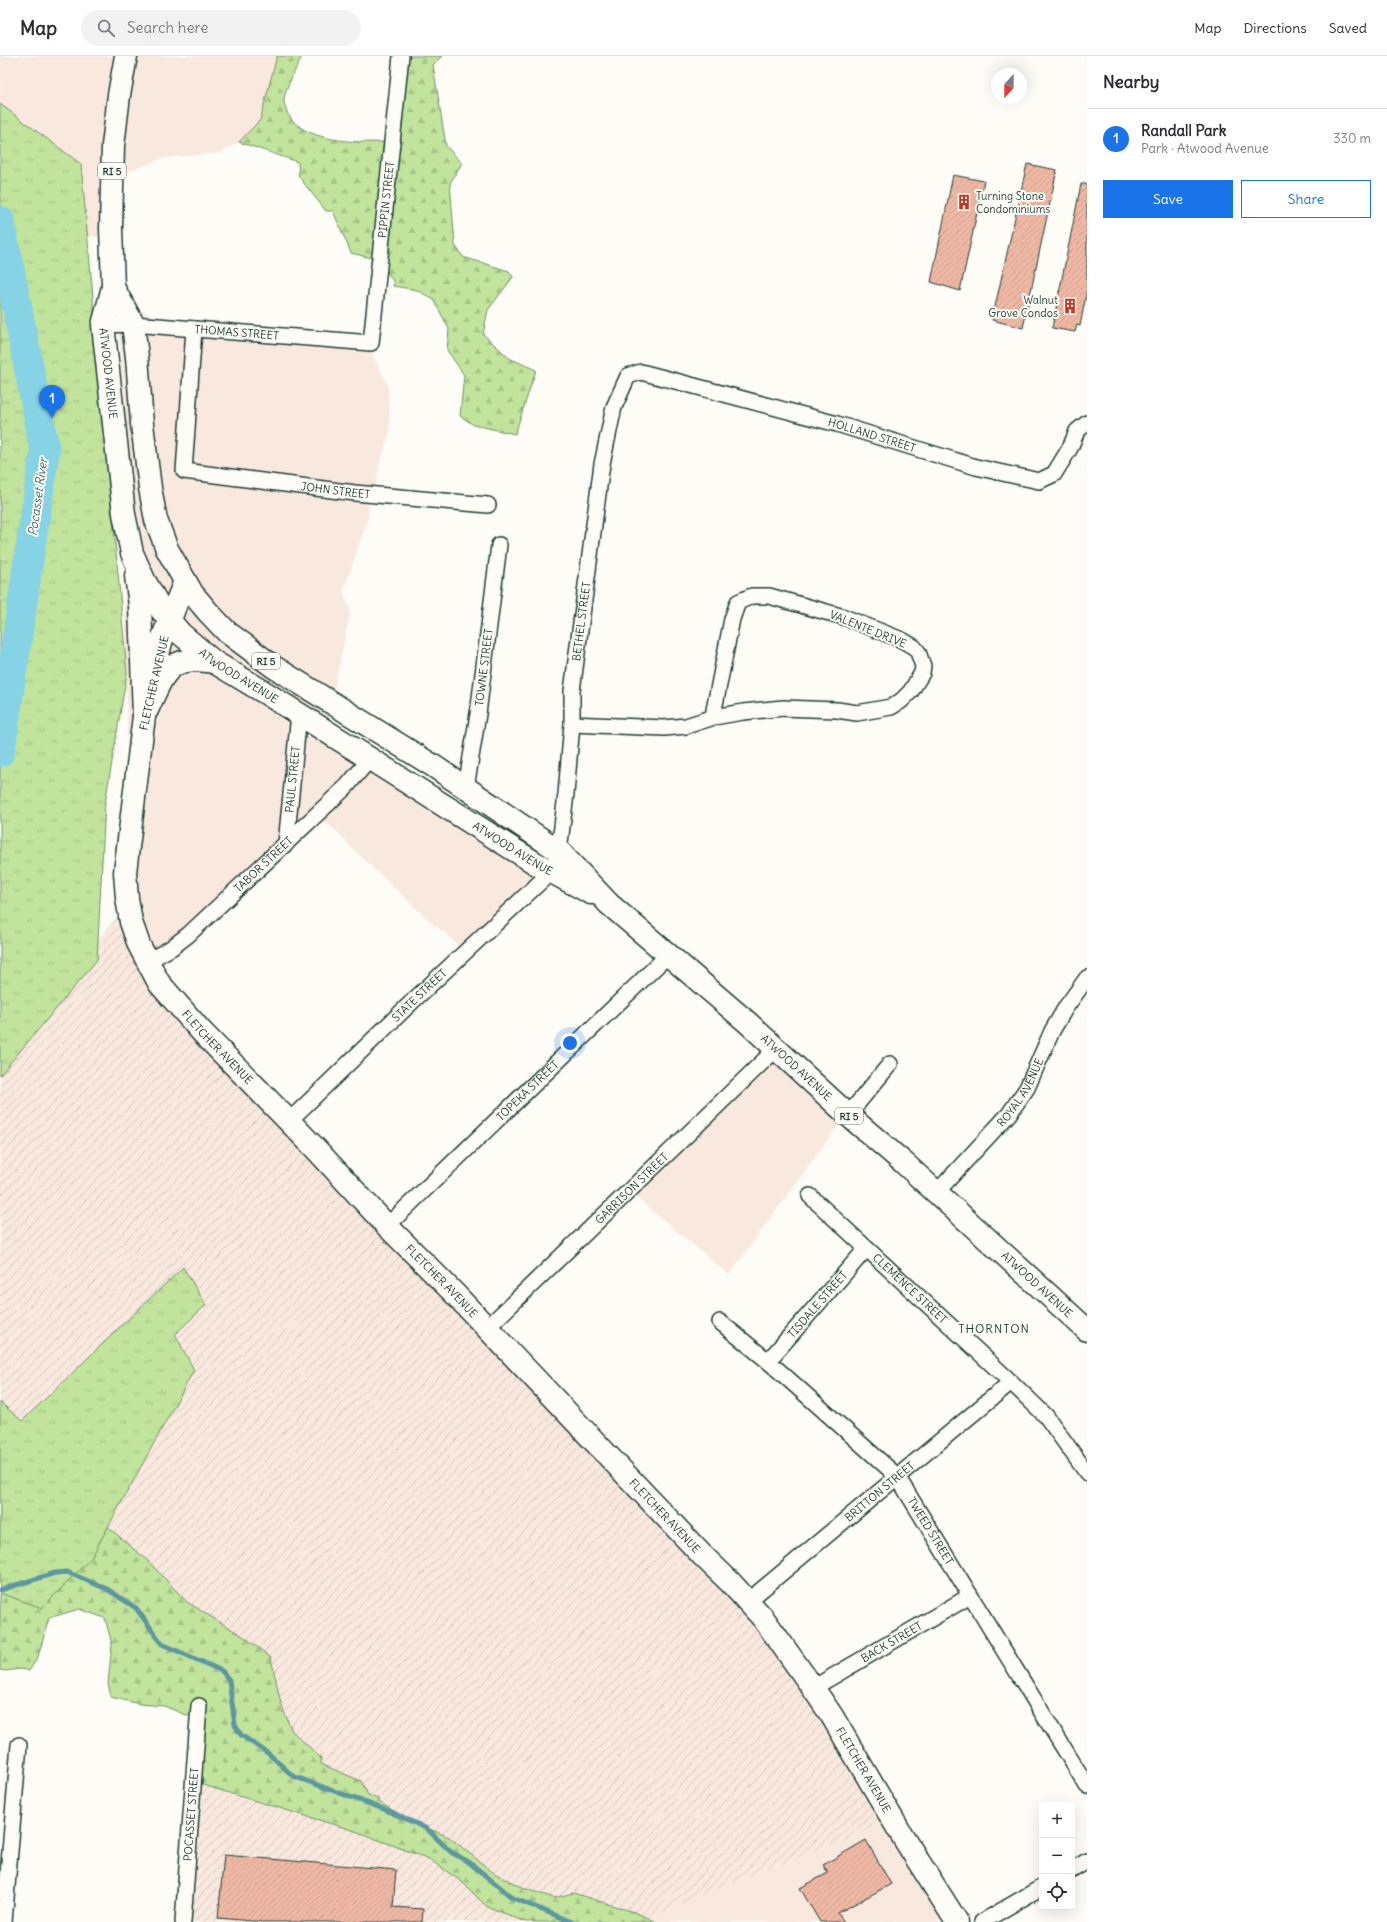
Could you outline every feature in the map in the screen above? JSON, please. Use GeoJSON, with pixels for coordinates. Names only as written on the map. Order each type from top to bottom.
{"type":"FeatureCollection","features":[{"type":"Feature","properties":{"kind":"main road","name":"ATWOOD AVENUE"},"geometry":{"type":"LineString","coordinates":[[126,56],[119,95],[114,146],[111,228],[113,287],[103,325],[124,514],[132,553],[144,580],[162,611],[181,634],[214,662],[535,863],[552,871],[609,904]]}},
{"type":"Feature","properties":{"kind":"main road","name":"ATWOOD AVENUE"},"geometry":{"type":"LineString","coordinates":[[113,287],[132,324],[137,357],[142,424],[155,514],[167,549],[192,593],[227,632],[274,667],[466,788],[559,851],[609,904],[776,1049],[848,1115],[904,1163],[1087,1330]]}},
{"type":"Feature","properties":{"kind":"main road"},"geometry":{"type":"LineString","coordinates":[[132,553],[140,605],[144,716]]}},
{"type":"Feature","properties":{"kind":"main road","name":"FLETCHER AVENUE"},"geometry":{"type":"LineString","coordinates":[[185,581],[161,642],[144,716],[125,872],[131,922],[139,945],[159,983],[201,1031],[763,1618],[832,1716],[903,1837],[957,1922]]}},
{"type":"Feature","properties":{"kind":"main road"},"geometry":{"type":"LineString","coordinates":[[144,716],[160,680],[167,670],[181,661],[198,660],[214,662]]}},
{"type":"Feature","properties":{"kind":"street","name":"PIPPIN STREET"},"geometry":{"type":"LineString","coordinates":[[370,343],[401,56]]}},
{"type":"Feature","properties":{"kind":"street","name":"THOMAS STREET"},"geometry":{"type":"LineString","coordinates":[[103,325],[132,324],[370,343]]}},
{"type":"Feature","properties":{"kind":"street","name":"JOHN STREET"},"geometry":{"type":"LineString","coordinates":[[194,329],[185,437],[184,471],[355,493],[488,506]]}},
{"type":"Feature","properties":{"kind":"street","name":"HOLLAND STREET"},"geometry":{"type":"LineString","coordinates":[[628,376],[641,372],[683,382],[837,424],[976,467],[1039,481],[1054,474],[1070,448],[1077,431],[1087,423]]}},
{"type":"Feature","properties":{"kind":"street","name":"BETHEL STREET"},"geometry":{"type":"LineString","coordinates":[[552,871],[559,851],[572,724],[572,691],[602,464],[614,407],[628,376]]}},
{"type":"Feature","properties":{"kind":"street","name":"TOWNE STREET"},"geometry":{"type":"LineString","coordinates":[[466,788],[478,714],[500,545]]}},
{"type":"Feature","properties":{"kind":"street","name":"VALENTE DRIVE"},"geometry":{"type":"LineString","coordinates":[[572,724],[664,728],[686,726],[714,717],[743,712],[783,708],[837,710],[857,713],[891,707],[901,701],[911,691],[922,673],[923,666],[918,652],[914,647],[902,640],[844,617],[769,596],[752,596],[738,602],[732,619],[714,710],[714,717]]}},
{"type":"Feature","properties":{"kind":"street","name":"PAUL STREET"},"geometry":{"type":"LineString","coordinates":[[286,844],[299,714]]}},
{"type":"Feature","properties":{"kind":"street","name":"TABOR STREET"},"geometry":{"type":"LineString","coordinates":[[148,961],[171,948],[188,935],[347,786],[370,759]]}},
{"type":"Feature","properties":{"kind":"street","name":"STATE STREET"},"geometry":{"type":"LineString","coordinates":[[288,1121],[416,998],[552,871]]}},
{"type":"Feature","properties":{"kind":"street","name":"TOPEKA STREET"},"geometry":{"type":"LineString","coordinates":[[387,1226],[668,955]]}},
{"type":"Feature","properties":{"kind":"street","name":"ROYAL AVENUE"},"geometry":{"type":"LineString","coordinates":[[936,1193],[1008,1114],[1026,1088],[1052,1031],[1066,1007],[1087,978]]}},
{"type":"Feature","properties":{"kind":"street","name":"GARRISON STREET"},"geometry":{"type":"LineString","coordinates":[[486,1328],[776,1049]]}},
{"type":"Feature","properties":{"kind":"street"},"geometry":{"type":"LineString","coordinates":[[848,1115],[890,1064]]}},
{"type":"Feature","properties":{"kind":"street","name":"CLEMENCE STREET"},"geometry":{"type":"LineString","coordinates":[[810,1196],[1046,1416],[1087,1473]]}},
{"type":"Feature","properties":{"kind":"street","name":"TISDALE STREET"},"geometry":{"type":"LineString","coordinates":[[768,1361],[866,1249]]}},
{"type":"Feature","properties":{"kind":"street","name":"TWEED STREET"},"geometry":{"type":"LineString","coordinates":[[720,1322],[768,1361],[897,1476],[1087,1786]]}},
{"type":"Feature","properties":{"kind":"street","name":"BRITTON STREET"},"geometry":{"type":"LineString","coordinates":[[748,1601],[1011,1382]]}},
{"type":"Feature","properties":{"kind":"street","name":"BACK STREET"},"geometry":{"type":"LineString","coordinates":[[813,1688],[970,1596]]}},
{"type":"Feature","properties":{"kind":"street","name":"POCASSET STREET"},"geometry":{"type":"LineString","coordinates":[[183,1922],[200,1706]]}},
{"type":"Feature","properties":{"kind":"street"},"geometry":{"type":"LineString","coordinates":[[4,1922],[19,1745]]}},
{"type":"Feature","properties":{"kind":"street"},"geometry":{"type":"LineString","coordinates":[[1075,1868],[1087,1862]]}},
{"type":"Feature","properties":{"kind":"street"},"geometry":{"type":"LineString","coordinates":[[982,1922],[1039,1889]]}},
{"type":"Feature","properties":{"kind":"shaded area"},"geometry":{"type":"Polygon","coordinates":[[[0,56],[277,56],[260,120],[239,142],[220,153],[163,158],[120,175],[110,237],[71,236],[0,205],[0,56]]]}},
{"type":"Feature","properties":{"kind":"shaded area"},"geometry":{"type":"Polygon","coordinates":[[[129,304],[161,320],[367,345],[388,385],[390,432],[379,466],[376,486],[369,491],[368,519],[343,591],[349,607],[350,615],[326,725],[547,871],[461,949],[447,934],[434,925],[353,849],[340,834],[322,819],[149,961],[130,925],[122,420],[125,406],[118,325],[129,304]]]}},
{"type":"Feature","properties":{"kind":"shaded area"},"geometry":{"type":"Polygon","coordinates":[[[125,909],[143,957],[762,1619],[888,1819],[839,1845],[831,1845],[700,1895],[661,1914],[655,1921],[634,1912],[573,1893],[554,1898],[523,1888],[494,1873],[449,1837],[413,1822],[378,1799],[368,1795],[360,1781],[321,1764],[321,1758],[292,1731],[281,1704],[271,1658],[187,1602],[148,1561],[102,1522],[18,1431],[0,1416],[0,1050],[125,909]]]}},
{"type":"Feature","properties":{"kind":"shaded area"},"geometry":{"type":"Polygon","coordinates":[[[774,1050],[845,1116],[729,1275],[630,1192],[774,1050]]]}},
{"type":"Feature","properties":{"kind":"shaded area"},"geometry":{"type":"Polygon","coordinates":[[[193,1782],[355,1831],[429,1859],[462,1882],[486,1906],[526,1922],[182,1922],[193,1782]]]}},
{"type":"Feature","properties":{"kind":"shaded area"},"geometry":{"type":"Polygon","coordinates":[[[888,1819],[956,1922],[654,1922],[661,1914],[700,1895],[831,1845],[839,1845],[888,1819]]]}},
{"type":"Feature","properties":{"kind":"green space"},"geometry":{"type":"Polygon","coordinates":[[[277,56],[302,56],[284,97],[288,115],[297,125],[324,137],[357,142],[385,142],[395,56],[442,56],[433,65],[446,146],[462,163],[450,183],[455,245],[463,257],[509,271],[513,277],[488,310],[483,334],[509,358],[536,370],[515,434],[474,425],[460,416],[464,375],[447,350],[449,329],[434,300],[417,290],[393,286],[394,283],[380,260],[351,253],[333,211],[326,211],[299,177],[298,162],[239,142],[260,120],[277,56]]]}},
{"type":"Feature","properties":{"kind":"green space"},"geometry":{"type":"Polygon","coordinates":[[[0,104],[81,164],[127,673],[105,803],[97,960],[0,1075],[0,104]]]}},
{"type":"Feature","properties":{"kind":"green space"},"geometry":{"type":"Polygon","coordinates":[[[183,1267],[206,1305],[175,1334],[194,1370],[91,1558],[42,1608],[0,1593],[0,1402],[22,1421],[183,1267]]]}},
{"type":"Feature","properties":{"kind":"green space"},"geometry":{"type":"Polygon","coordinates":[[[0,1416],[102,1522],[148,1561],[187,1602],[246,1638],[271,1658],[281,1704],[292,1731],[321,1758],[321,1764],[361,1781],[368,1795],[378,1799],[379,1802],[413,1822],[449,1837],[494,1873],[523,1888],[554,1898],[573,1893],[634,1912],[655,1921],[526,1922],[486,1906],[462,1882],[429,1859],[355,1831],[193,1782],[196,1719],[164,1706],[139,1704],[111,1697],[108,1683],[112,1644],[105,1618],[79,1609],[49,1618],[38,1657],[29,1671],[22,1669],[7,1671],[0,1670],[0,1416]]]}},
{"type":"Feature","properties":{"kind":"building"},"geometry":{"type":"Polygon","coordinates":[[[1027,164],[1057,170],[1023,328],[992,320],[1027,164]]]}},
{"type":"Feature","properties":{"kind":"building"},"geometry":{"type":"Polygon","coordinates":[[[953,175],[984,181],[960,291],[931,282],[953,175]]]}},
{"type":"Feature","properties":{"kind":"building"},"geometry":{"type":"Polygon","coordinates":[[[1081,184],[1087,184],[1087,290],[1080,326],[1077,325],[1075,332],[1052,328],[1081,184]]]}},
{"type":"Feature","properties":{"kind":"building"},"geometry":{"type":"Polygon","coordinates":[[[866,1840],[891,1884],[838,1913],[844,1922],[820,1922],[800,1888],[828,1873],[823,1865],[866,1840]]]}},
{"type":"Feature","properties":{"kind":"building"},"geometry":{"type":"Polygon","coordinates":[[[224,1855],[396,1870],[393,1907],[423,1909],[422,1922],[263,1922],[218,1918],[224,1855]]]}},
{"type":"Feature","properties":{"kind":"waterway","name":"Pocasset River"},"geometry":{"type":"LineString","coordinates":[[0,221],[45,450],[0,752]]}},
{"type":"Feature","properties":{"kind":"waterway"},"geometry":{"type":"LineString","coordinates":[[0,1590],[55,1573],[67,1572],[107,1589],[136,1608],[162,1644],[222,1671],[229,1680],[235,1725],[241,1735],[269,1754],[293,1776],[386,1810],[427,1829],[451,1852],[470,1863],[513,1898],[572,1922]]}},
{"type":"Feature","properties":{"kind":"place","name":"Turning Stone Condominiums"},"geometry":{"type":"Point","coordinates":[964,202]}},
{"type":"Feature","properties":{"kind":"place","name":"Walnut Grove Condos"},"geometry":{"type":"Point","coordinates":[1070,306]}},
{"type":"Feature","properties":{"kind":"place","name":"Randall Park"},"geometry":{"type":"Point","coordinates":[52,418]}},
{"type":"Feature","properties":{"kind":"district","name":"THORNTON"},"geometry":{"type":"Point","coordinates":[994,1329]}}]}
